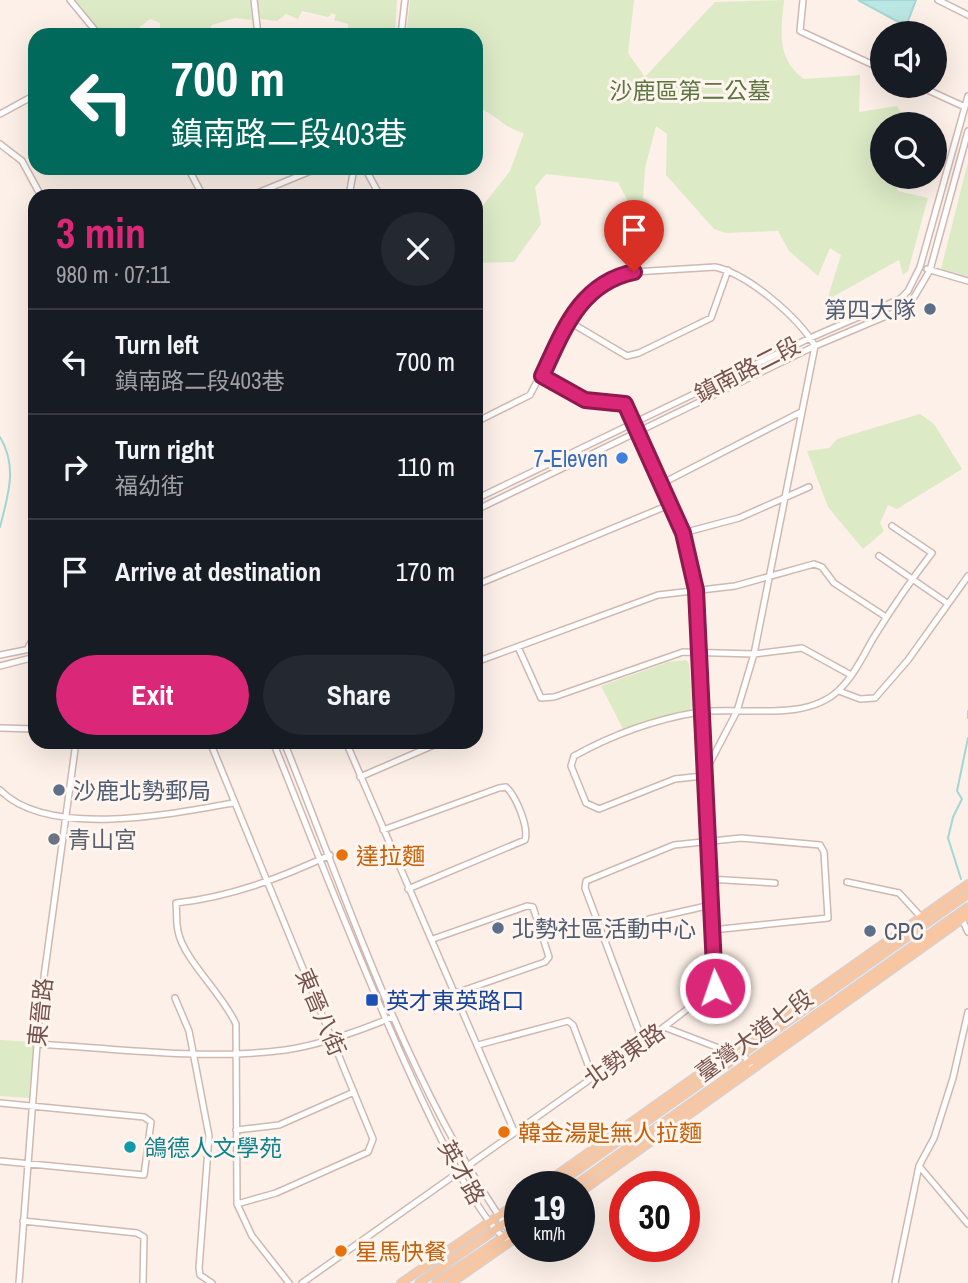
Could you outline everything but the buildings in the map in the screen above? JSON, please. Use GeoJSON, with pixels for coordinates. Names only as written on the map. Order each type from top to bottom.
{"type":"FeatureCollection","features":[{"type":"Feature","properties":{"kind":"main road","name":"臺灣大道七段"},"geometry":{"type":"LineString","coordinates":[[576,1171],[968,884]]}},
{"type":"Feature","properties":{"kind":"main road","name":"臺灣大道七段"},"geometry":{"type":"LineString","coordinates":[[563,1171],[968,894]]}},
{"type":"Feature","properties":{"kind":"main road","name":"臺灣大道七段"},"geometry":{"type":"LineString","coordinates":[[595,1181],[968,907]]}},
{"type":"Feature","properties":{"kind":"main road","name":"臺灣大道七段"},"geometry":{"type":"LineString","coordinates":[[595,1172],[965,917]]}},
{"type":"Feature","properties":{"kind":"main road"},"geometry":{"type":"LineString","coordinates":[[401,1283],[502,1220]]}},
{"type":"Feature","properties":{"kind":"main road"},"geometry":{"type":"LineString","coordinates":[[419,1283],[488,1235],[493,1226]]}},
{"type":"Feature","properties":{"kind":"main road"},"geometry":{"type":"LineString","coordinates":[[436,1283],[504,1236]]}},
{"type":"Feature","properties":{"kind":"main road"},"geometry":{"type":"LineString","coordinates":[[499,1240],[504,1241]]}},
{"type":"Feature","properties":{"kind":"main road"},"geometry":{"type":"LineString","coordinates":[[452,1283],[504,1247]]}},
{"type":"Feature","properties":{"kind":"street"},"geometry":{"type":"LineString","coordinates":[[70,0],[93,28]]}},
{"type":"Feature","properties":{"kind":"street"},"geometry":{"type":"LineString","coordinates":[[254,0],[257,28]]}},
{"type":"Feature","properties":{"kind":"street"},"geometry":{"type":"LineString","coordinates":[[402,28],[405,0]]}},
{"type":"Feature","properties":{"kind":"street"},"geometry":{"type":"LineString","coordinates":[[803,0],[800,31],[870,63]]}},
{"type":"Feature","properties":{"kind":"street"},"geometry":{"type":"LineString","coordinates":[[938,0],[968,15]]}},
{"type":"Feature","properties":{"kind":"street","name":"鎮南路二段"},"geometry":{"type":"LineString","coordinates":[[483,496],[810,338],[891,305],[908,291],[920,267],[968,96]]}},
{"type":"Feature","properties":{"kind":"street"},"geometry":{"type":"LineString","coordinates":[[0,114],[28,98]]}},
{"type":"Feature","properties":{"kind":"street"},"geometry":{"type":"LineString","coordinates":[[945,98],[965,107]]}},
{"type":"Feature","properties":{"kind":"street","name":"鎮南路二段"},"geometry":{"type":"LineString","coordinates":[[483,507],[815,346],[903,308],[921,289],[930,270],[968,131]]}},
{"type":"Feature","properties":{"kind":"street"},"geometry":{"type":"LineString","coordinates":[[0,144],[15,154],[27,169]]}},
{"type":"Feature","properties":{"kind":"street"},"geometry":{"type":"LineString","coordinates":[[267,189],[301,175]]}},
{"type":"Feature","properties":{"kind":"street"},"geometry":{"type":"LineString","coordinates":[[483,419],[519,403],[530,395],[568,321],[583,299],[619,275],[715,267],[728,270],[785,310],[815,346],[754,654],[737,710],[703,776],[675,779],[599,809],[586,803],[572,766],[574,756],[586,749],[662,719],[702,712],[737,710],[808,706],[839,691],[886,617],[932,553],[892,526]]}},
{"type":"Feature","properties":{"kind":"street"},"geometry":{"type":"LineString","coordinates":[[920,267],[968,282]]}},
{"type":"Feature","properties":{"kind":"street"},"geometry":{"type":"LineString","coordinates":[[568,321],[627,356],[639,353],[711,318],[728,270]]}},
{"type":"Feature","properties":{"kind":"street"},"geometry":{"type":"LineString","coordinates":[[542,376],[585,400],[625,404],[634,425]]}},
{"type":"Feature","properties":{"kind":"street"},"geometry":{"type":"LineString","coordinates":[[659,485],[801,412]]}},
{"type":"Feature","properties":{"kind":"street","name":"北勢東路"},"geometry":{"type":"LineString","coordinates":[[302,1283],[514,1131],[593,1078],[715,988],[696,590],[683,533],[634,425]]}},
{"type":"Feature","properties":{"kind":"street"},"geometry":{"type":"LineString","coordinates":[[683,533],[739,518],[809,487]]}},
{"type":"Feature","properties":{"kind":"street"},"geometry":{"type":"LineString","coordinates":[[483,582],[669,505]]}},
{"type":"Feature","properties":{"kind":"street"},"geometry":{"type":"LineString","coordinates":[[879,556],[947,603]]}},
{"type":"Feature","properties":{"kind":"street"},"geometry":{"type":"LineString","coordinates":[[483,660],[658,595],[770,578],[818,564],[834,583],[886,617]]}},
{"type":"Feature","properties":{"kind":"street"},"geometry":{"type":"LineString","coordinates":[[839,691],[860,699],[875,698],[908,660],[968,576]]}},
{"type":"Feature","properties":{"kind":"street"},"geometry":{"type":"LineString","coordinates":[[518,647],[541,698],[665,656],[699,652],[754,654],[810,650],[850,675]]}},
{"type":"Feature","properties":{"kind":"street"},"geometry":{"type":"LineString","coordinates":[[0,655],[28,648]]}},
{"type":"Feature","properties":{"kind":"street"},"geometry":{"type":"LineString","coordinates":[[0,666],[28,659]]}},
{"type":"Feature","properties":{"kind":"street"},"geometry":{"type":"LineString","coordinates":[[0,728],[28,729]]}},
{"type":"Feature","properties":{"kind":"street","name":"東晉路"},"geometry":{"type":"LineString","coordinates":[[19,1283],[36,1044],[75,749]]}},
{"type":"Feature","properties":{"kind":"street","name":"東晉八街"},"geometry":{"type":"LineString","coordinates":[[213,749],[373,1139],[368,1152],[276,1193],[237,1204]]}},
{"type":"Feature","properties":{"kind":"street","name":"英才路"},"geometry":{"type":"LineString","coordinates":[[277,749],[385,1020],[459,1171],[499,1240]]}},
{"type":"Feature","properties":{"kind":"street","name":"英才路"},"geometry":{"type":"LineString","coordinates":[[287,749],[393,1017],[466,1166],[504,1223]]}},
{"type":"Feature","properties":{"kind":"street"},"geometry":{"type":"LineString","coordinates":[[349,749],[514,1131]]}},
{"type":"Feature","properties":{"kind":"street"},"geometry":{"type":"LineString","coordinates":[[360,777],[425,749]]}},
{"type":"Feature","properties":{"kind":"street"},"geometry":{"type":"LineString","coordinates":[[383,830],[506,788],[524,823],[525,839],[408,889]]}},
{"type":"Feature","properties":{"kind":"street"},"geometry":{"type":"LineString","coordinates":[[0,790],[26,807],[67,816],[140,818],[233,803]]}},
{"type":"Feature","properties":{"kind":"street"},"geometry":{"type":"LineString","coordinates":[[643,1042],[585,888],[586,881],[674,845],[706,840],[741,838],[820,845],[824,852],[828,918],[712,930]]}},
{"type":"Feature","properties":{"kind":"street"},"geometry":{"type":"LineString","coordinates":[[289,1283],[252,1236],[237,1204],[236,1024],[226,1003],[187,952],[178,932],[176,903],[222,897],[266,883],[330,855]]}},
{"type":"Feature","properties":{"kind":"street"},"geometry":{"type":"LineString","coordinates":[[708,879],[775,883]]}},
{"type":"Feature","properties":{"kind":"street"},"geometry":{"type":"LineString","coordinates":[[847,883],[899,893],[921,917]]}},
{"type":"Feature","properties":{"kind":"street"},"geometry":{"type":"LineString","coordinates":[[604,937],[649,919],[710,905]]}},
{"type":"Feature","properties":{"kind":"street"},"geometry":{"type":"LineString","coordinates":[[433,939],[527,906],[533,907],[549,957],[545,962],[456,993]]}},
{"type":"Feature","properties":{"kind":"street"},"geometry":{"type":"LineString","coordinates":[[965,917],[968,932]]}},
{"type":"Feature","properties":{"kind":"street"},"geometry":{"type":"LineString","coordinates":[[174,998],[189,1031],[208,1136],[199,1268],[201,1275],[212,1283]]}},
{"type":"Feature","properties":{"kind":"street"},"geometry":{"type":"LineString","coordinates":[[895,1283],[919,1166],[934,1138],[956,1068],[968,1012]]}},
{"type":"Feature","properties":{"kind":"street"},"geometry":{"type":"LineString","coordinates":[[36,1044],[192,1052],[283,1050],[333,1038],[393,1017]]}},
{"type":"Feature","properties":{"kind":"street"},"geometry":{"type":"LineString","coordinates":[[478,1045],[568,1021],[573,1025],[593,1078]]}},
{"type":"Feature","properties":{"kind":"street"},"geometry":{"type":"LineString","coordinates":[[664,1027],[724,1049],[740,1052],[751,1066]]}},
{"type":"Feature","properties":{"kind":"street"},"geometry":{"type":"LineString","coordinates":[[236,1130],[279,1125],[354,1092]]}},
{"type":"Feature","properties":{"kind":"street"},"geometry":{"type":"LineString","coordinates":[[0,1103],[149,1118],[151,1122],[144,1175],[0,1161]]}},
{"type":"Feature","properties":{"kind":"street"},"geometry":{"type":"LineString","coordinates":[[919,1166],[968,1224]]}},
{"type":"Feature","properties":{"kind":"street"},"geometry":{"type":"LineString","coordinates":[[23,1221],[137,1233],[144,1237],[143,1283]]}},
{"type":"Feature","properties":{"kind":"green space"},"geometry":{"type":"Polygon","coordinates":[[[71,0],[250,0],[252,20],[235,18],[212,25],[210,28],[160,28],[160,23],[150,19],[139,28],[97,28],[71,0]]]}},
{"type":"Feature","properties":{"kind":"green space"},"geometry":{"type":"Polygon","coordinates":[[[256,0],[397,0],[395,28],[348,28],[348,24],[334,20],[336,15],[332,13],[328,17],[302,11],[298,19],[286,14],[277,21],[261,19],[256,0]]]}},
{"type":"Feature","properties":{"kind":"green space","name":"沙鹿區第二公墓"},"geometry":{"type":"Polygon","coordinates":[[[410,0],[634,0],[628,53],[645,77],[715,2],[784,0],[782,44],[795,71],[804,79],[860,75],[859,112],[897,106],[900,112],[870,112],[870,189],[898,189],[928,198],[908,271],[903,275],[899,260],[827,300],[841,255],[830,248],[818,276],[789,251],[778,231],[725,233],[714,229],[666,175],[667,134],[656,126],[645,168],[643,198],[650,203],[615,242],[607,239],[608,217],[629,204],[618,182],[546,174],[535,187],[541,224],[514,262],[483,263],[483,205],[510,171],[524,133],[483,110],[483,28],[407,28],[410,0]]]}},
{"type":"Feature","properties":{"kind":"green space"},"geometry":{"type":"Polygon","coordinates":[[[968,162],[968,276],[941,269],[968,162]]]}},
{"type":"Feature","properties":{"kind":"green space"},"geometry":{"type":"Polygon","coordinates":[[[920,414],[934,424],[962,469],[897,509],[888,505],[880,523],[884,531],[863,549],[828,507],[807,451],[829,448],[837,439],[920,414]]]}},
{"type":"Feature","properties":{"kind":"green space"},"geometry":{"type":"Polygon","coordinates":[[[686,660],[689,663],[693,707],[686,712],[624,731],[601,686],[668,662],[686,660]]]}},
{"type":"Feature","properties":{"kind":"green space"},"geometry":{"type":"Polygon","coordinates":[[[0,1040],[34,1042],[29,1098],[0,1096],[0,1040]]]}},
{"type":"Feature","properties":{"kind":"water"},"geometry":{"type":"Polygon","coordinates":[[[858,0],[916,0],[908,21],[897,21],[858,0]]]}},
{"type":"Feature","properties":{"kind":"waterway"},"geometry":{"type":"LineString","coordinates":[[0,437],[9,459],[10,470],[0,527]]}},
{"type":"Feature","properties":{"kind":"waterway"},"geometry":{"type":"LineString","coordinates":[[968,711],[968,718]]}},
{"type":"Feature","properties":{"kind":"waterway"},"geometry":{"type":"LineString","coordinates":[[961,879],[948,838],[953,817],[962,799],[957,791],[968,738]]}},
{"type":"Feature","properties":{"kind":"place","name":"第四大隊"},"geometry":{"type":"Point","coordinates":[930,309]}},
{"type":"Feature","properties":{"kind":"place","name":"7-Eleven"},"geometry":{"type":"Point","coordinates":[622,458]}},
{"type":"Feature","properties":{"kind":"place","name":"沙鹿北勢郵局"},"geometry":{"type":"Point","coordinates":[59,790]}},
{"type":"Feature","properties":{"kind":"place","name":"青山宮"},"geometry":{"type":"Point","coordinates":[54,839]}},
{"type":"Feature","properties":{"kind":"place","name":"達拉麵"},"geometry":{"type":"Point","coordinates":[342,855]}},
{"type":"Feature","properties":{"kind":"place","name":"北勢社區活動中心"},"geometry":{"type":"Point","coordinates":[498,928]}},
{"type":"Feature","properties":{"kind":"place","name":"CPC"},"geometry":{"type":"Point","coordinates":[870,931]}},
{"type":"Feature","properties":{"kind":"place","name":"英才東英路口"},"geometry":{"type":"Point","coordinates":[372,1000]}},
{"type":"Feature","properties":{"kind":"place","name":"韓金湯匙無人拉麵"},"geometry":{"type":"Point","coordinates":[504,1132]}},
{"type":"Feature","properties":{"kind":"place","name":"鴿德人文學苑"},"geometry":{"type":"Point","coordinates":[130,1147]}},
{"type":"Feature","properties":{"kind":"place","name":"星馬快餐"},"geometry":{"type":"Point","coordinates":[341,1251]}},
{"type":"Feature","properties":{"kind":"route"},"geometry":{"type":"LineString","coordinates":[[634,272],[605,282],[583,299],[568,321],[542,376],[585,400],[601,404],[625,404],[691,556],[696,590],[715,988]]}}]}
